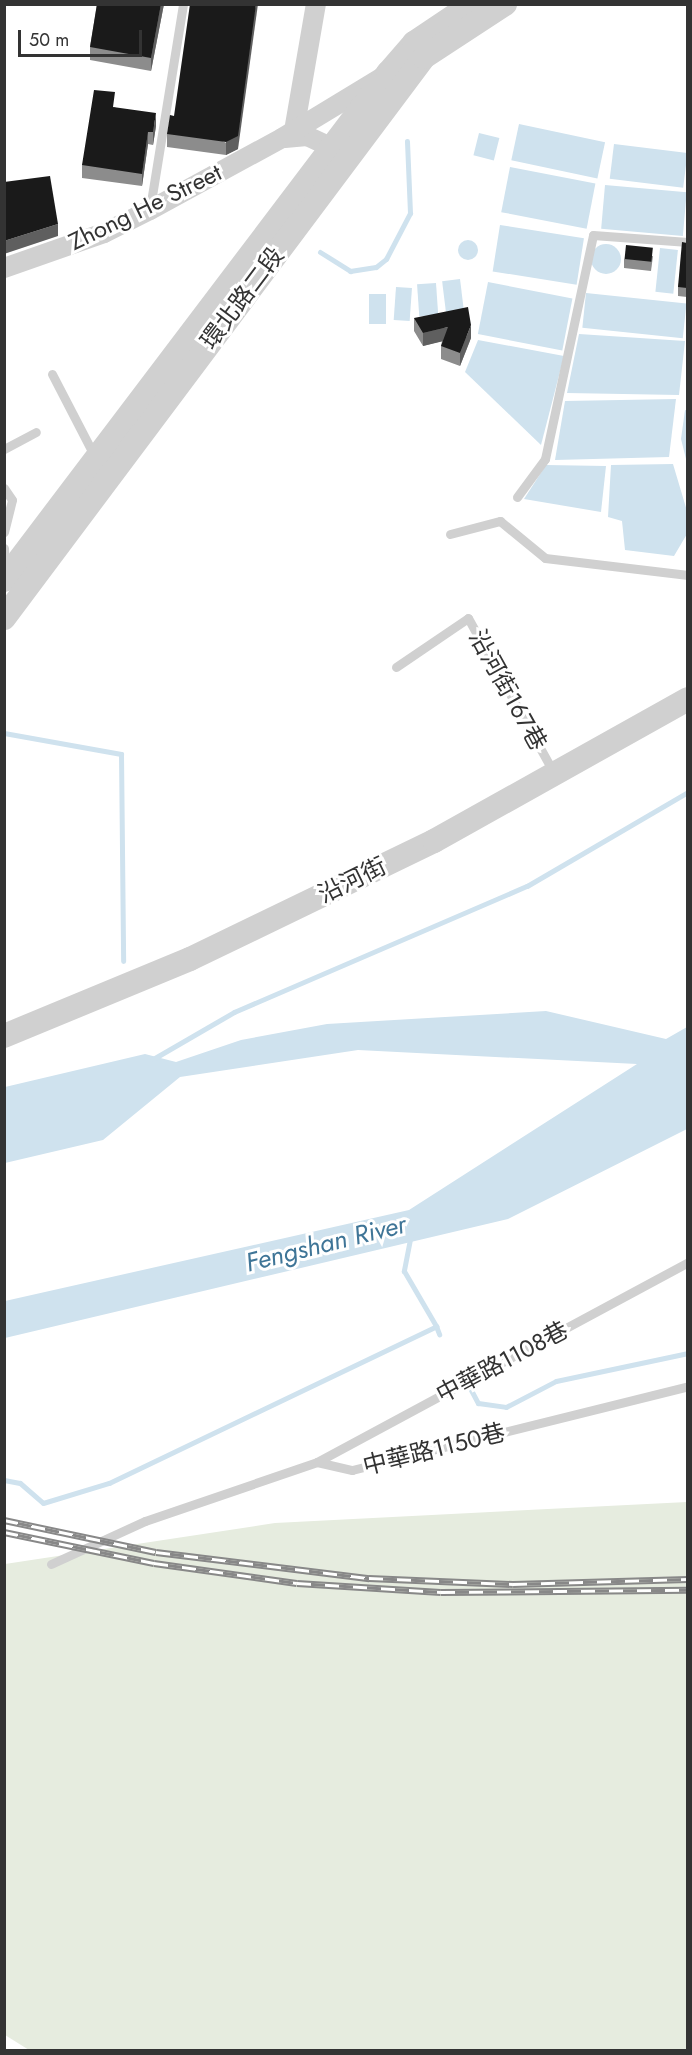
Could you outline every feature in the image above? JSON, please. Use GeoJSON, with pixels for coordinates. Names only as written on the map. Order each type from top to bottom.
{"type":"FeatureCollection","features":[{"type":"Feature","properties":{"kind":"street"},"geometry":{"type":"LineString","coordinates":[[288,135],[316,4]]}},
{"type":"Feature","properties":{"kind":"street","name":"環北路二段"},"geometry":{"type":"LineString","coordinates":[[4,618],[353,134],[388,73],[414,43],[472,4]]}},
{"type":"Feature","properties":{"kind":"street","name":"環北路二段"},"geometry":{"type":"LineString","coordinates":[[4,580],[332,147],[353,134],[424,57],[505,4]]}},
{"type":"Feature","properties":{"kind":"street","name":"Zhong He Street"},"geometry":{"type":"LineString","coordinates":[[4,268],[104,233],[150,210],[288,135],[388,73]]}},
{"type":"Feature","properties":{"kind":"street"},"geometry":{"type":"LineString","coordinates":[[329,110],[353,134]]}},
{"type":"Feature","properties":{"kind":"street","name":"Zhong He Street"},"geometry":{"type":"LineString","coordinates":[[288,135],[307,136],[332,147]]}},
{"type":"Feature","properties":{"kind":"street","name":"沿河街"},"geometry":{"type":"LineString","coordinates":[[4,1036],[201,954],[434,841],[687,699]]}},
{"type":"Feature","properties":{"kind":"lane"},"geometry":{"type":"LineString","coordinates":[[150,210],[183,4]]}},
{"type":"Feature","properties":{"kind":"lane"},"geometry":{"type":"LineString","coordinates":[[516,497],[545,459],[593,235],[687,242]]}},
{"type":"Feature","properties":{"kind":"lane"},"geometry":{"type":"LineString","coordinates":[[52,374],[96,459]]}},
{"type":"Feature","properties":{"kind":"lane"},"geometry":{"type":"LineString","coordinates":[[4,449],[36,432]]}},
{"type":"Feature","properties":{"kind":"lane"},"geometry":{"type":"LineString","coordinates":[[4,488],[12,500],[4,532]]}},
{"type":"Feature","properties":{"kind":"lane"},"geometry":{"type":"LineString","coordinates":[[450,534],[500,521],[545,558],[687,575]]}},
{"type":"Feature","properties":{"kind":"lane"},"geometry":{"type":"LineString","coordinates":[[4,548],[4,574]]}},
{"type":"Feature","properties":{"kind":"lane","name":"沿河街167巷"},"geometry":{"type":"LineString","coordinates":[[396,667],[468,618],[555,775]]}},
{"type":"Feature","properties":{"kind":"lane","name":"中華路1108巷"},"geometry":{"type":"LineString","coordinates":[[317,1462],[687,1262]]}},
{"type":"Feature","properties":{"kind":"lane","name":"中華路1150巷"},"geometry":{"type":"LineString","coordinates":[[317,1462],[352,1470],[687,1386]]}},
{"type":"Feature","properties":{"kind":"lane"},"geometry":{"type":"LineString","coordinates":[[51,1564],[145,1521],[317,1462]]}},
{"type":"Feature","properties":{"kind":"shaded area"},"geometry":{"type":"Polygon","coordinates":[[[687,1502],[687,2050],[29,2050],[5,2035],[5,1564],[275,1523],[687,1502]]]}},
{"type":"Feature","properties":{"kind":"water"},"geometry":{"type":"Polygon","coordinates":[[[519,124],[605,142],[597,178],[511,160],[519,124]]]}},
{"type":"Feature","properties":{"kind":"water"},"geometry":{"type":"Polygon","coordinates":[[[479,133],[499,138],[494,160],[473,155],[479,133]]]}},
{"type":"Feature","properties":{"kind":"water"},"geometry":{"type":"Polygon","coordinates":[[[614,144],[687,153],[683,188],[610,179],[614,144]]]}},
{"type":"Feature","properties":{"kind":"water"},"geometry":{"type":"Polygon","coordinates":[[[510,167],[595,184],[587,229],[501,212],[510,167]]]}},
{"type":"Feature","properties":{"kind":"water"},"geometry":{"type":"Polygon","coordinates":[[[605,185],[687,192],[683,236],[601,229],[605,185]]]}},
{"type":"Feature","properties":{"kind":"water"},"geometry":{"type":"Polygon","coordinates":[[[500,225],[584,238],[577,285],[493,271],[500,225]]]}},
{"type":"Feature","properties":{"kind":"water"},"geometry":{"type":"Polygon","coordinates":[[[468,240],[475,243],[478,250],[475,257],[468,260],[461,257],[458,250],[461,243],[468,240]]]}},
{"type":"Feature","properties":{"kind":"water"},"geometry":{"type":"Polygon","coordinates":[[[606,244],[617,248],[621,259],[617,270],[606,274],[595,270],[591,259],[595,248],[606,244]]]}},
{"type":"Feature","properties":{"kind":"water"},"geometry":{"type":"Polygon","coordinates":[[[660,248],[678,250],[673,294],[655,292],[660,248]]]}},
{"type":"Feature","properties":{"kind":"water"},"geometry":{"type":"Polygon","coordinates":[[[460,279],[464,310],[446,312],[442,281],[460,279]]]}},
{"type":"Feature","properties":{"kind":"water"},"geometry":{"type":"Polygon","coordinates":[[[488,282],[572,298],[562,350],[478,334],[488,282]]]}},
{"type":"Feature","properties":{"kind":"water"},"geometry":{"type":"Polygon","coordinates":[[[436,283],[438,315],[419,316],[417,284],[436,283]]]}},
{"type":"Feature","properties":{"kind":"water"},"geometry":{"type":"Polygon","coordinates":[[[396,287],[412,288],[410,321],[394,320],[396,287]]]}},
{"type":"Feature","properties":{"kind":"water"},"geometry":{"type":"Polygon","coordinates":[[[586,293],[686,304],[683,338],[582,328],[586,293]]]}},
{"type":"Feature","properties":{"kind":"water"},"geometry":{"type":"Polygon","coordinates":[[[369,294],[386,294],[386,324],[369,324],[369,294]]]}},
{"type":"Feature","properties":{"kind":"water"},"geometry":{"type":"Polygon","coordinates":[[[579,334],[685,341],[679,395],[567,393],[579,334]]]}},
{"type":"Feature","properties":{"kind":"water"},"geometry":{"type":"Polygon","coordinates":[[[478,340],[564,356],[541,445],[465,372],[478,340]]]}},
{"type":"Feature","properties":{"kind":"water"},"geometry":{"type":"Polygon","coordinates":[[[676,399],[669,457],[555,460],[565,401],[676,399]]]}},
{"type":"Feature","properties":{"kind":"water"},"geometry":{"type":"Polygon","coordinates":[[[685,410],[688,411],[687,463],[681,439],[685,410]]]}},
{"type":"Feature","properties":{"kind":"water"},"geometry":{"type":"Polygon","coordinates":[[[673,464],[687,511],[687,534],[674,556],[625,550],[622,521],[608,517],[611,465],[673,464]]]}},
{"type":"Feature","properties":{"kind":"water"},"geometry":{"type":"Polygon","coordinates":[[[546,465],[606,466],[601,512],[524,499],[546,465]]]}},
{"type":"Feature","properties":{"kind":"water","name":"Fengshan River"},"geometry":{"type":"Polygon","coordinates":[[[546,1011],[666,1039],[687,1027],[687,1129],[508,1219],[5,1338],[5,1301],[409,1210],[637,1064],[358,1050],[180,1077],[103,1140],[5,1163],[5,1087],[145,1054],[176,1062],[241,1040],[327,1024],[546,1011]]]}},
{"type":"Feature","properties":{"kind":"building"},"geometry":{"type":"Polygon","coordinates":[[[97,4],[161,4],[151,58],[90,47],[97,4]]]}},
{"type":"Feature","properties":{"kind":"building"},"geometry":{"type":"Polygon","coordinates":[[[190,4],[256,4],[238,136],[226,142],[167,134],[170,115],[174,116],[190,4]]]}},
{"type":"Feature","properties":{"kind":"building"},"geometry":{"type":"Polygon","coordinates":[[[94,90],[115,92],[113,107],[156,113],[153,132],[148,132],[142,174],[82,165],[94,90]]]}},
{"type":"Feature","properties":{"kind":"building"},"geometry":{"type":"Polygon","coordinates":[[[50,176],[58,224],[4,241],[4,182],[50,176]]]}},
{"type":"Feature","properties":{"kind":"building"},"geometry":{"type":"Polygon","coordinates":[[[682,242],[687,243],[687,288],[678,287],[682,242]]]}},
{"type":"Feature","properties":{"kind":"building"},"geometry":{"type":"Polygon","coordinates":[[[626,245],[653,248],[651,262],[625,259],[626,245]]]}},
{"type":"Feature","properties":{"kind":"building"},"geometry":{"type":"Polygon","coordinates":[[[468,307],[471,325],[460,353],[441,346],[448,327],[423,333],[414,318],[468,307]]]}},
{"type":"Feature","properties":{"kind":"waterway"},"geometry":{"type":"LineString","coordinates":[[320,252],[350,271],[376,267],[386,259],[410,213],[407,141]]}},
{"type":"Feature","properties":{"kind":"waterway"},"geometry":{"type":"LineString","coordinates":[[4,733],[121,754],[123,961]]}},
{"type":"Feature","properties":{"kind":"waterway"},"geometry":{"type":"LineString","coordinates":[[153,1059],[234,1012],[527,886],[688,792]]}},
{"type":"Feature","properties":{"kind":"waterway","name":"Fengshan River"},"geometry":{"type":"LineString","coordinates":[[411,1234],[404,1271],[436,1326]]}},
{"type":"Feature","properties":{"kind":"waterway"},"geometry":{"type":"LineString","coordinates":[[4,1480],[20,1483],[43,1503],[109,1483],[436,1326],[439,1334]]}},
{"type":"Feature","properties":{"kind":"waterway"},"geometry":{"type":"LineString","coordinates":[[471,1390],[478,1403],[506,1407],[556,1381],[688,1353]]}},
{"type":"Feature","properties":{"kind":"railway"},"geometry":{"type":"LineString","coordinates":[[4,1520],[156,1552],[369,1578],[513,1584],[688,1579]]}},
{"type":"Feature","properties":{"kind":"railway"},"geometry":{"type":"LineString","coordinates":[[4,1532],[154,1563],[297,1583],[441,1592],[688,1590]]}}]}
